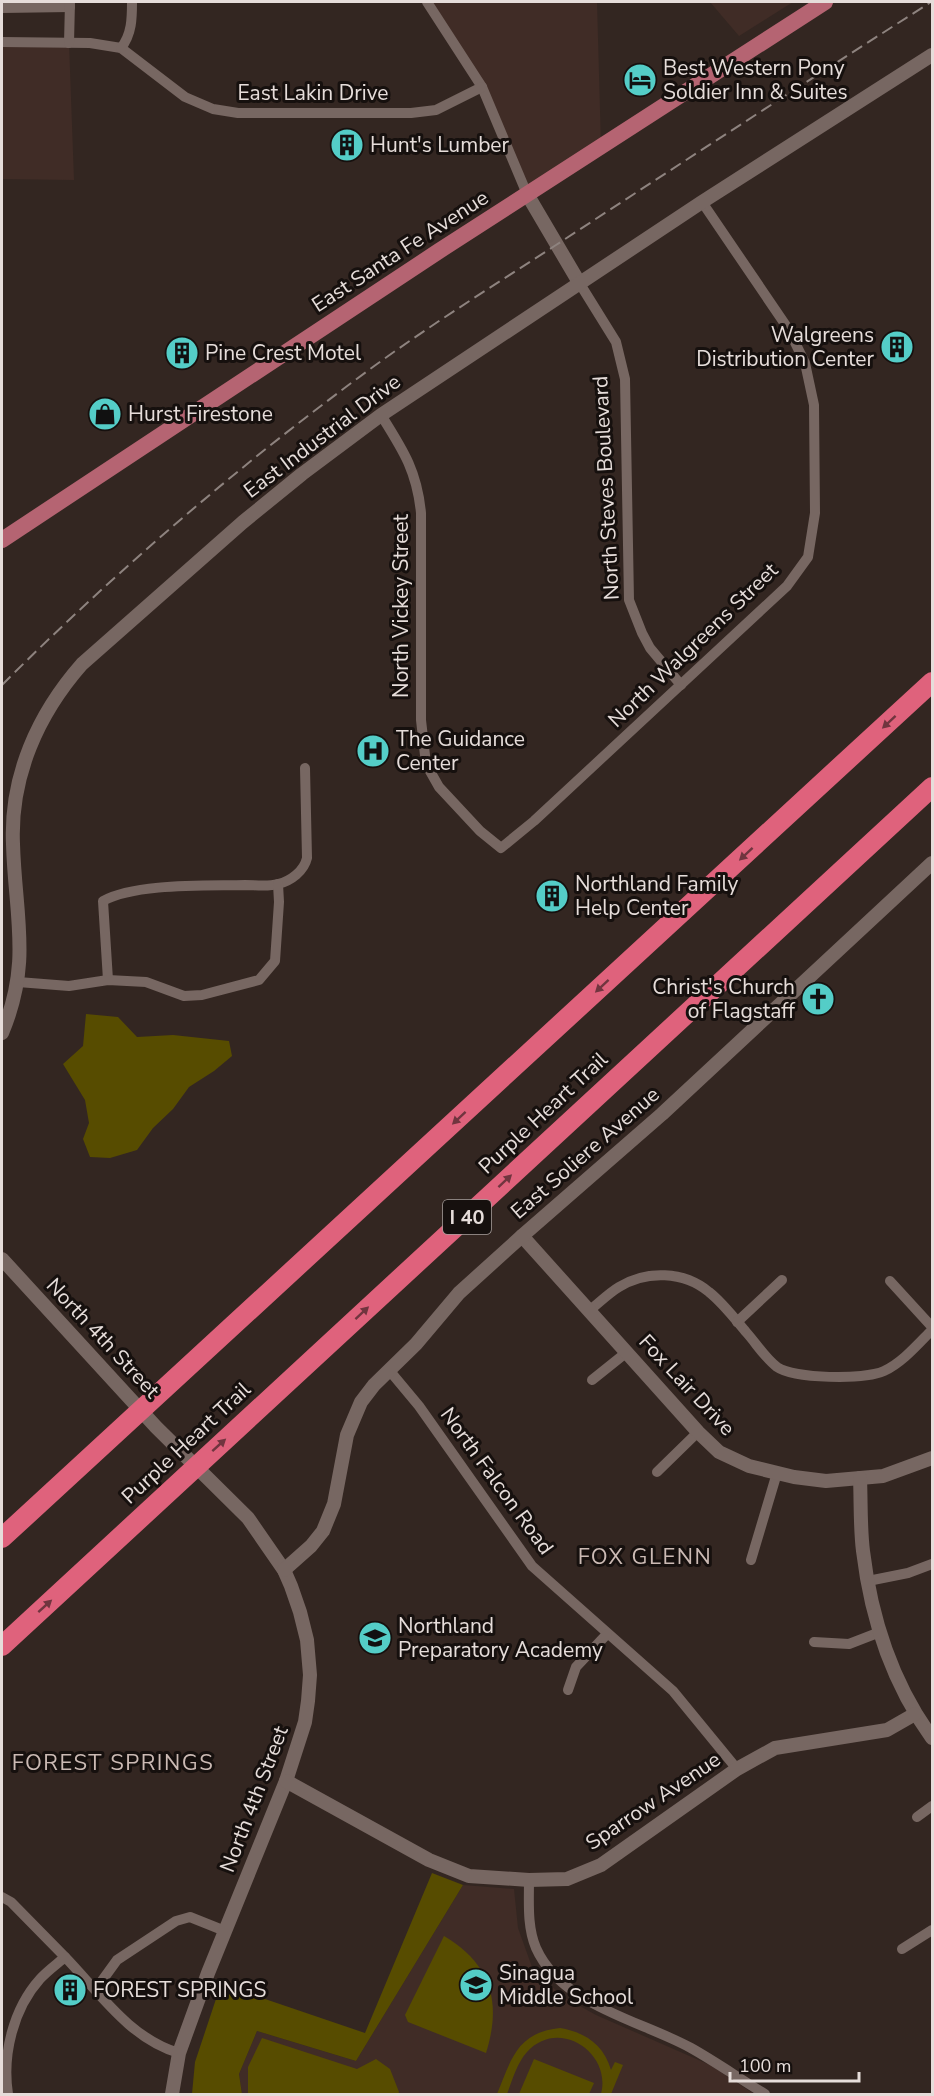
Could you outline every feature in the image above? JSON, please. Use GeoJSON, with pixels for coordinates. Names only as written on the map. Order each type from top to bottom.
{"type":"FeatureCollection","features":[{"type":"Feature","properties":{"kind":"highway"},"geometry":{"type":"LineString","coordinates":[[2,1538],[933,682]]}},
{"type":"Feature","properties":{"kind":"highway","name":"Purple Heart Trail"},"geometry":{"type":"LineString","coordinates":[[2,1646],[933,787]]}},
{"type":"Feature","properties":{"kind":"main road","name":"East Santa Fe Avenue"},"geometry":{"type":"LineString","coordinates":[[2,540],[526,194],[825,2]]}},
{"type":"Feature","properties":{"kind":"street"},"geometry":{"type":"LineString","coordinates":[[2,42],[90,43],[121,48],[127,40],[132,2]]}},
{"type":"Feature","properties":{"kind":"street","name":"North Steves Boulevard"},"geometry":{"type":"LineString","coordinates":[[427,2],[482,87],[526,194],[616,342],[624,379],[629,600],[650,648],[681,684]]}},
{"type":"Feature","properties":{"kind":"street"},"geometry":{"type":"LineString","coordinates":[[2,8],[70,4],[69,43]]}},
{"type":"Feature","properties":{"kind":"street","name":"East Lakin Drive"},"geometry":{"type":"LineString","coordinates":[[121,48],[185,98],[213,109],[238,113],[436,110],[482,87]]}},
{"type":"Feature","properties":{"kind":"street","name":"East Industrial Drive"},"geometry":{"type":"LineString","coordinates":[[2,1033],[18,982],[20,930],[12,844],[19,780],[28,751],[52,704],[66,682],[82,664],[174,582],[302,474],[381,415],[702,202],[933,55]]}},
{"type":"Feature","properties":{"kind":"street","name":"North Walgreens Street"},"geometry":{"type":"LineString","coordinates":[[501,848],[531,824],[787,586],[808,556],[816,513],[814,405],[805,363],[789,330],[702,202]]}},
{"type":"Feature","properties":{"kind":"street","name":"North Vickey Street"},"geometry":{"type":"LineString","coordinates":[[381,415],[402,448],[414,473],[422,513],[421,720],[426,764],[439,787],[480,831],[501,848]]}},
{"type":"Feature","properties":{"kind":"street"},"geometry":{"type":"LineString","coordinates":[[108,980],[103,901],[114,894],[164,888],[278,884],[300,873],[307,858],[305,768]]}},
{"type":"Feature","properties":{"kind":"street","name":"East Soliere Avenue"},"geometry":{"type":"LineString","coordinates":[[284,1570],[306,1551],[323,1531],[334,1504],[347,1435],[361,1402],[416,1344],[459,1293],[662,1114],[933,863]]}},
{"type":"Feature","properties":{"kind":"street"},"geometry":{"type":"LineString","coordinates":[[18,982],[69,986],[108,980],[146,982],[184,996],[202,995],[259,980],[275,961],[278,884]]}},
{"type":"Feature","properties":{"kind":"street","name":"Fox Lair Drive"},"geometry":{"type":"LineString","coordinates":[[522,1236],[698,1432],[719,1452],[749,1466],[777,1473],[826,1480],[883,1476],[933,1458]]}},
{"type":"Feature","properties":{"kind":"street","name":"North 4th Street"},"geometry":{"type":"LineString","coordinates":[[2,1259],[156,1427],[248,1518],[284,1570],[300,1612],[307,1641],[310,1675],[305,1722],[286,1781],[225,1931],[179,2053],[172,2094]]}},
{"type":"Feature","properties":{"kind":"street"},"geometry":{"type":"LineString","coordinates":[[590,1310],[618,1288],[633,1280],[645,1276],[677,1276],[709,1292],[776,1366],[795,1375],[870,1376],[895,1365],[933,1329],[890,1281]]}},
{"type":"Feature","properties":{"kind":"street"},"geometry":{"type":"LineString","coordinates":[[737,1322],[782,1280]]}},
{"type":"Feature","properties":{"kind":"street"},"geometry":{"type":"LineString","coordinates":[[592,1380],[627,1352]]}},
{"type":"Feature","properties":{"kind":"street","name":"North Falcon Road"},"geometry":{"type":"LineString","coordinates":[[389,1370],[419,1406],[532,1566],[673,1691],[737,1769]]}},
{"type":"Feature","properties":{"kind":"street"},"geometry":{"type":"LineString","coordinates":[[657,1472],[698,1432]]}},
{"type":"Feature","properties":{"kind":"street"},"geometry":{"type":"LineString","coordinates":[[751,1560],[777,1473]]}},
{"type":"Feature","properties":{"kind":"street"},"geometry":{"type":"LineString","coordinates":[[860,1478],[862,1550],[880,1632],[893,1669],[915,1714],[933,1738]]}},
{"type":"Feature","properties":{"kind":"street"},"geometry":{"type":"LineString","coordinates":[[868,1581],[908,1573],[933,1564]]}},
{"type":"Feature","properties":{"kind":"street"},"geometry":{"type":"LineString","coordinates":[[814,1642],[849,1644],[880,1632]]}},
{"type":"Feature","properties":{"kind":"street"},"geometry":{"type":"LineString","coordinates":[[568,1690],[576,1666],[607,1634]]}},
{"type":"Feature","properties":{"kind":"street","name":"Sparrow Avenue"},"geometry":{"type":"LineString","coordinates":[[286,1781],[429,1860],[469,1876],[528,1880],[567,1879],[601,1865],[737,1769],[775,1748],[887,1730],[915,1714]]}},
{"type":"Feature","properties":{"kind":"street"},"geometry":{"type":"LineString","coordinates":[[917,1817],[933,1806]]}},
{"type":"Feature","properties":{"kind":"street"},"geometry":{"type":"LineString","coordinates":[[528,1880],[530,1929],[536,1947],[547,1967],[570,1990],[608,2011],[690,2047],[765,2094]]}},
{"type":"Feature","properties":{"kind":"street"},"geometry":{"type":"LineString","coordinates":[[2,1897],[11,1902],[142,2036],[164,2049],[179,2053]]}},
{"type":"Feature","properties":{"kind":"street"},"geometry":{"type":"LineString","coordinates":[[96,1989],[117,1960],[176,1921],[190,1917],[225,1931]]}},
{"type":"Feature","properties":{"kind":"street"},"geometry":{"type":"LineString","coordinates":[[902,1949],[933,1930]]}},
{"type":"Feature","properties":{"kind":"street"},"geometry":{"type":"LineString","coordinates":[[8,2094],[7,2057],[20,2011],[41,1978],[65,1957]]}},
{"type":"Feature","properties":{"kind":"shaded area"},"geometry":{"type":"Polygon","coordinates":[[[427,2],[597,2],[601,146],[527,194],[482,87],[427,2]]]}},
{"type":"Feature","properties":{"kind":"shaded area"},"geometry":{"type":"Polygon","coordinates":[[[710,2],[793,2],[739,36],[710,2]]]}},
{"type":"Feature","properties":{"kind":"shaded area"},"geometry":{"type":"Polygon","coordinates":[[[2,42],[69,43],[74,180],[2,179],[2,42]]]}},
{"type":"Feature","properties":{"kind":"shaded area"},"geometry":{"type":"Polygon","coordinates":[[[86,1014],[118,1017],[137,1037],[173,1035],[229,1041],[232,1056],[189,1087],[137,1150],[110,1158],[90,1157],[83,1139],[89,1123],[85,1100],[63,1064],[83,1046],[86,1014]]]}},
{"type":"Feature","properties":{"kind":"shaded area"},"geometry":{"type":"Polygon","coordinates":[[[432,1873],[463,1885],[356,2061],[257,2031],[239,2074],[242,2094],[192,2094],[195,2062],[221,1984],[365,2033],[432,1873]]]}},
{"type":"Feature","properties":{"kind":"shaded area","name":"Sinagua Middle School"},"geometry":{"type":"Polygon","coordinates":[[[463,1885],[514,1889],[518,1928],[534,1972],[567,1999],[596,2015],[710,2065],[754,2094],[242,2094],[239,2074],[257,2031],[356,2061],[463,1885]]]}},
{"type":"Feature","properties":{"kind":"shaded area"},"geometry":{"type":"Polygon","coordinates":[[[444,1936],[473,1959],[489,1986],[493,2017],[486,2053],[408,2022],[405,2015],[444,1936]]]}},
{"type":"Feature","properties":{"kind":"shaded area"},"geometry":{"type":"Polygon","coordinates":[[[560,2028],[578,2033],[592,2041],[604,2053],[611,2070],[615,2062],[623,2065],[611,2094],[601,2094],[602,2079],[591,2053],[580,2044],[567,2039],[553,2038],[540,2042],[523,2056],[507,2094],[497,2094],[512,2059],[525,2042],[534,2035],[560,2028]]]}},
{"type":"Feature","properties":{"kind":"shaded area"},"geometry":{"type":"Polygon","coordinates":[[[262,2038],[357,2069],[376,2059],[390,2069],[399,2092],[398,2094],[248,2094],[248,2067],[262,2038]]]}},
{"type":"Feature","properties":{"kind":"shaded area"},"geometry":{"type":"Polygon","coordinates":[[[534,2059],[594,2083],[589,2094],[519,2094],[534,2059]]]}},
{"type":"Feature","properties":{"kind":"railway"},"geometry":{"type":"LineString","coordinates":[[2,685],[183,517],[327,401],[377,364],[466,303],[931,2]]}},
{"type":"Feature","properties":{"kind":"place","name":"Best Western Pony Soldier Inn & Suites"},"geometry":{"type":"Point","coordinates":[640,80]}},
{"type":"Feature","properties":{"kind":"place","name":"Hunt's Lumber"},"geometry":{"type":"Point","coordinates":[347,145]}},
{"type":"Feature","properties":{"kind":"place","name":"Walgreens Distribution Center"},"geometry":{"type":"Point","coordinates":[897,347]}},
{"type":"Feature","properties":{"kind":"place","name":"Pine Crest Motel"},"geometry":{"type":"Point","coordinates":[182,353]}},
{"type":"Feature","properties":{"kind":"place","name":"Hurst Firestone"},"geometry":{"type":"Point","coordinates":[105,414]}},
{"type":"Feature","properties":{"kind":"place","name":"The Guidance Center"},"geometry":{"type":"Point","coordinates":[373,751]}},
{"type":"Feature","properties":{"kind":"place","name":"Northland Family Help Center"},"geometry":{"type":"Point","coordinates":[552,896]}},
{"type":"Feature","properties":{"kind":"place","name":"Christ's Church of Flagstaff"},"geometry":{"type":"Point","coordinates":[818,999]}},
{"type":"Feature","properties":{"kind":"place","name":"Northland Preparatory Academy"},"geometry":{"type":"Point","coordinates":[375,1638]}},
{"type":"Feature","properties":{"kind":"place","name":"Sinagua Middle School"},"geometry":{"type":"Point","coordinates":[476,1985]}},
{"type":"Feature","properties":{"kind":"place","name":"FOREST SPRINGS"},"geometry":{"type":"Point","coordinates":[70,1990]}},
{"type":"Feature","properties":{"kind":"district","name":"FOX GLENN"},"geometry":{"type":"Point","coordinates":[645,1556]}},
{"type":"Feature","properties":{"kind":"district","name":"FOREST SPRINGS"},"geometry":{"type":"Point","coordinates":[113,1762]}}]}
